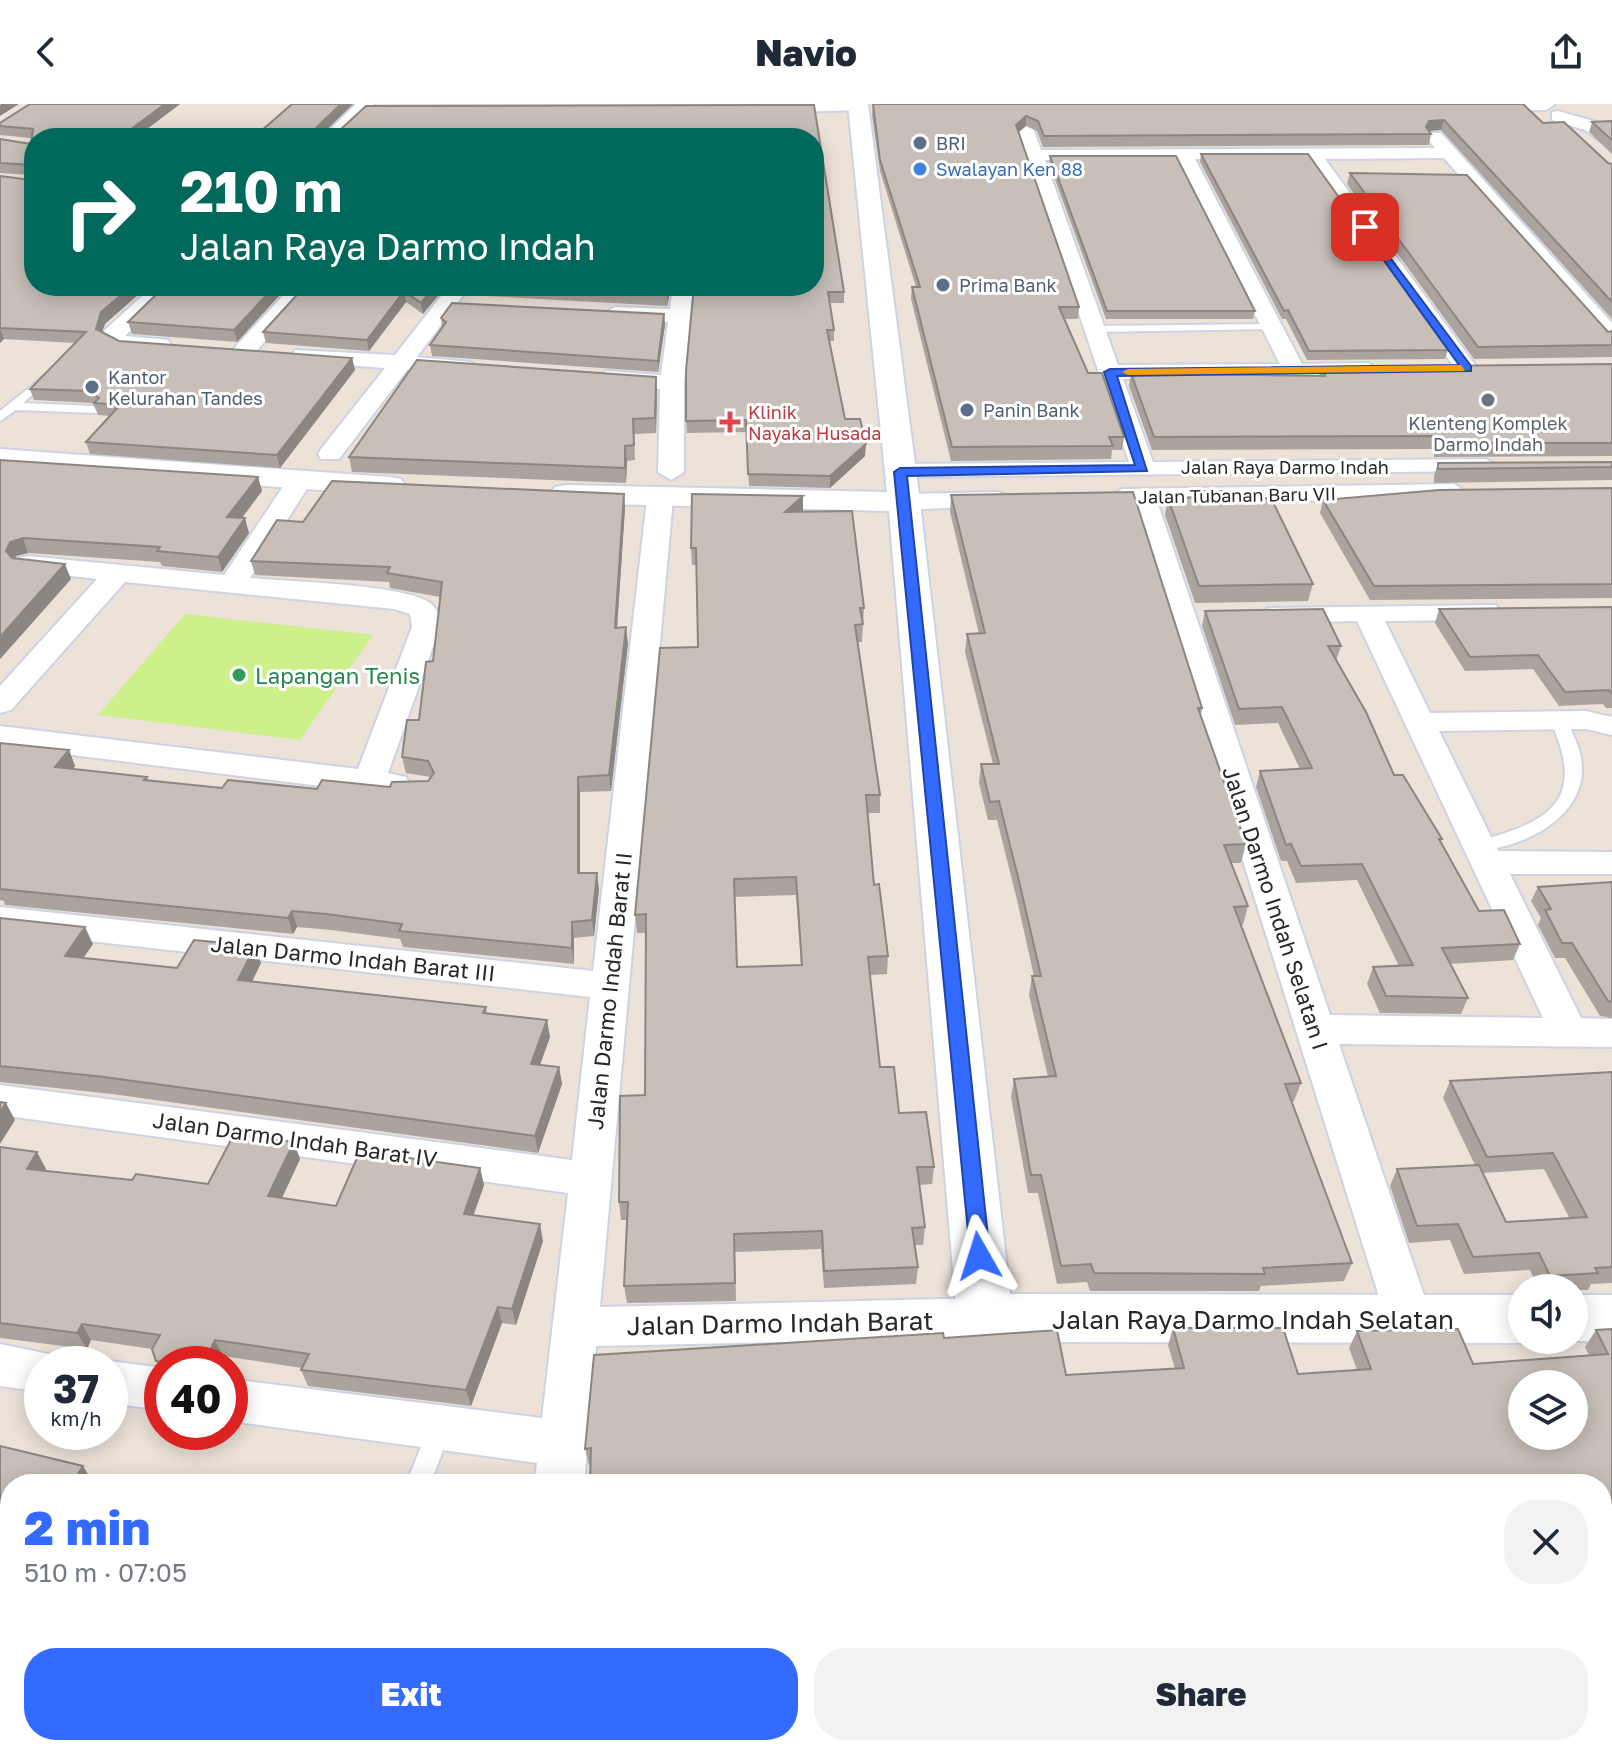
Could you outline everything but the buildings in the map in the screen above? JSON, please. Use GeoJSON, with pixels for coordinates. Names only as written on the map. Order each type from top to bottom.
{"type":"FeatureCollection","features":[{"type":"Feature","properties":{"kind":"street"},"geometry":{"type":"LineString","coordinates":[[1452,106],[1549,109],[1607,152]]}},
{"type":"Feature","properties":{"kind":"street"},"geometry":{"type":"LineString","coordinates":[[342,128],[368,107]]}},
{"type":"Feature","properties":{"kind":"street"},"geometry":{"type":"LineString","coordinates":[[738,109],[862,107],[882,479],[985,1318]]}},
{"type":"Feature","properties":{"kind":"street","name":"Jalan Darmo Indah Selatan I"},"geometry":{"type":"LineString","coordinates":[[1018,109],[1110,372],[1143,483],[1199,615],[1315,1029],[1409,1319]]}},
{"type":"Feature","properties":{"kind":"street"},"geometry":{"type":"LineString","coordinates":[[1425,125],[1450,153],[1465,180],[1612,336]]}},
{"type":"Feature","properties":{"kind":"street"},"geometry":{"type":"LineString","coordinates":[[1034,155],[1450,153]]}},
{"type":"Feature","properties":{"kind":"street"},"geometry":{"type":"LineString","coordinates":[[1313,154],[1339,179],[1467,369]]}},
{"type":"Feature","properties":{"kind":"street"},"geometry":{"type":"LineString","coordinates":[[1184,155],[1294,370]]}},
{"type":"Feature","properties":{"kind":"street"},"geometry":{"type":"LineString","coordinates":[[154,296],[115,331],[113,339],[123,343],[183,347]]}},
{"type":"Feature","properties":{"kind":"street"},"geometry":{"type":"LineString","coordinates":[[293,296],[236,350],[490,369]]}},
{"type":"Feature","properties":{"kind":"street"},"geometry":{"type":"LineString","coordinates":[[330,454],[452,296]]}},
{"type":"Feature","properties":{"kind":"street"},"geometry":{"type":"LineString","coordinates":[[455,296],[477,305]]}},
{"type":"Feature","properties":{"kind":"street","name":"Jalan Darmo Indah Barat II"},"geometry":{"type":"LineString","coordinates":[[561,1464],[666,485],[672,383],[682,296]]}},
{"type":"Feature","properties":{"kind":"street"},"geometry":{"type":"LineString","coordinates":[[586,311],[680,316]]}},
{"type":"Feature","properties":{"kind":"street"},"geometry":{"type":"LineString","coordinates":[[1436,369],[1496,368]]}},
{"type":"Feature","properties":{"kind":"street"},"geometry":{"type":"LineString","coordinates":[[1110,372],[1389,370]]}},
{"type":"Feature","properties":{"kind":"street"},"geometry":{"type":"LineString","coordinates":[[581,376],[672,383]]}},
{"type":"Feature","properties":{"kind":"street"},"geometry":{"type":"LineString","coordinates":[[4,444],[392,458]]}},
{"type":"Feature","properties":{"kind":"street"},"geometry":{"type":"LineString","coordinates":[[4,444],[299,481],[425,487]]}},
{"type":"Feature","properties":{"kind":"street","name":"Jalan Raya Darmo Indah"},"geometry":{"type":"LineString","coordinates":[[562,466],[666,485],[882,479],[1143,483],[1517,466]]}},
{"type":"Feature","properties":{"kind":"street"},"geometry":{"type":"LineString","coordinates":[[535,493],[666,485],[882,479],[1015,500]]}},
{"type":"Feature","properties":{"kind":"street"},"geometry":{"type":"LineString","coordinates":[[233,582],[299,481]]}},
{"type":"Feature","properties":{"kind":"street","name":"Jalan Tubanan Baru VII"},"geometry":{"type":"LineString","coordinates":[[1095,498],[1143,483],[1484,492]]}},
{"type":"Feature","properties":{"kind":"street"},"geometry":{"type":"LineString","coordinates":[[28,564],[233,582],[397,601],[420,608],[426,616],[426,627],[369,782]]}},
{"type":"Feature","properties":{"kind":"street"},"geometry":{"type":"LineString","coordinates":[[0,704],[119,572]]}},
{"type":"Feature","properties":{"kind":"street"},"geometry":{"type":"LineString","coordinates":[[1245,614],[1520,611]]}},
{"type":"Feature","properties":{"kind":"street"},"geometry":{"type":"LineString","coordinates":[[1367,613],[1569,1033]]}},
{"type":"Feature","properties":{"kind":"street"},"geometry":{"type":"LineString","coordinates":[[1422,722],[1558,720],[1597,721],[1612,726]]}},
{"type":"Feature","properties":{"kind":"street"},"geometry":{"type":"LineString","coordinates":[[0,736],[419,787]]}},
{"type":"Feature","properties":{"kind":"street"},"geometry":{"type":"LineString","coordinates":[[1485,854],[1612,863]]}},
{"type":"Feature","properties":{"kind":"street","name":"Jalan Darmo Indah Barat III"},"geometry":{"type":"LineString","coordinates":[[0,919],[610,986]]}},
{"type":"Feature","properties":{"kind":"street"},"geometry":{"type":"LineString","coordinates":[[1315,1029],[1612,1033]]}},
{"type":"Feature","properties":{"kind":"street","name":"Jalan Darmo Indah Barat IV"},"geometry":{"type":"LineString","coordinates":[[0,1100],[590,1179]]}},
{"type":"Feature","properties":{"kind":"street","name":"Jalan Raya Darmo Indah Selatan"},"geometry":{"type":"LineString","coordinates":[[985,1318],[1508,1319]]}},
{"type":"Feature","properties":{"kind":"street","name":"Jalan Darmo Indah Barat"},"geometry":{"type":"LineString","coordinates":[[574,1327],[985,1318]]}},
{"type":"Feature","properties":{"kind":"street"},"geometry":{"type":"LineString","coordinates":[[1588,1319],[1612,1319]]}},
{"type":"Feature","properties":{"kind":"street"},"geometry":{"type":"LineString","coordinates":[[0,1365],[24,1368]]}},
{"type":"Feature","properties":{"kind":"street"},"geometry":{"type":"LineString","coordinates":[[248,1403],[439,1430],[561,1464]]}},
{"type":"Feature","properties":{"kind":"lane"},"geometry":{"type":"LineString","coordinates":[[1094,329],[1272,327]]}},
{"type":"Feature","properties":{"kind":"lane"},"geometry":{"type":"LineString","coordinates":[[4,444],[61,365]]}},
{"type":"Feature","properties":{"kind":"lane"},"geometry":{"type":"LineString","coordinates":[[4,444],[93,410]]}},
{"type":"Feature","properties":{"kind":"lane"},"geometry":{"type":"LineString","coordinates":[[0,417],[4,444]]}},
{"type":"Feature","properties":{"kind":"lane"},"geometry":{"type":"LineString","coordinates":[[1485,854],[1541,825],[1563,806],[1577,781],[1577,763],[1571,742],[1558,720]]}},
{"type":"Feature","properties":{"kind":"lane"},"geometry":{"type":"LineString","coordinates":[[422,1474],[439,1430]]}},
{"type":"Feature","properties":{"kind":"green space","name":"Lapangan Tenis"},"geometry":{"type":"Polygon","coordinates":[[[185,614],[373,635],[300,740],[98,715],[185,614]]]}},
{"type":"Feature","properties":{"kind":"slow traffic"},"geometry":{"type":"LineString","coordinates":[[1128,372],[1461,369]]}},
{"type":"Feature","properties":{"kind":"place","name":"BRI"},"geometry":{"type":"Point","coordinates":[920,143]}},
{"type":"Feature","properties":{"kind":"place","name":"Swalayan Ken 88"},"geometry":{"type":"Point","coordinates":[920,169]}},
{"type":"Feature","properties":{"kind":"place","name":"Prima Bank"},"geometry":{"type":"Point","coordinates":[943,285]}},
{"type":"Feature","properties":{"kind":"place","name":"Kantor Kelurahan Tandes"},"geometry":{"type":"Point","coordinates":[92,387]}},
{"type":"Feature","properties":{"kind":"place","name":"Klenteng Komplek Darmo Indah"},"geometry":{"type":"Point","coordinates":[1488,400]}},
{"type":"Feature","properties":{"kind":"place","name":"Panin Bank"},"geometry":{"type":"Point","coordinates":[967,410]}},
{"type":"Feature","properties":{"kind":"place","name":"Klinik Nayaka Husada"},"geometry":{"type":"Point","coordinates":[730,422]}},
{"type":"Feature","properties":{"kind":"place","name":"Lapangan Tenis"},"geometry":{"type":"Point","coordinates":[239,675]}},
{"type":"Feature","properties":{"kind":"route"},"geometry":{"type":"LineString","coordinates":[[979,1256],[900,472],[1143,468],[1110,372],[1467,369],[1365,227]]}}]}
